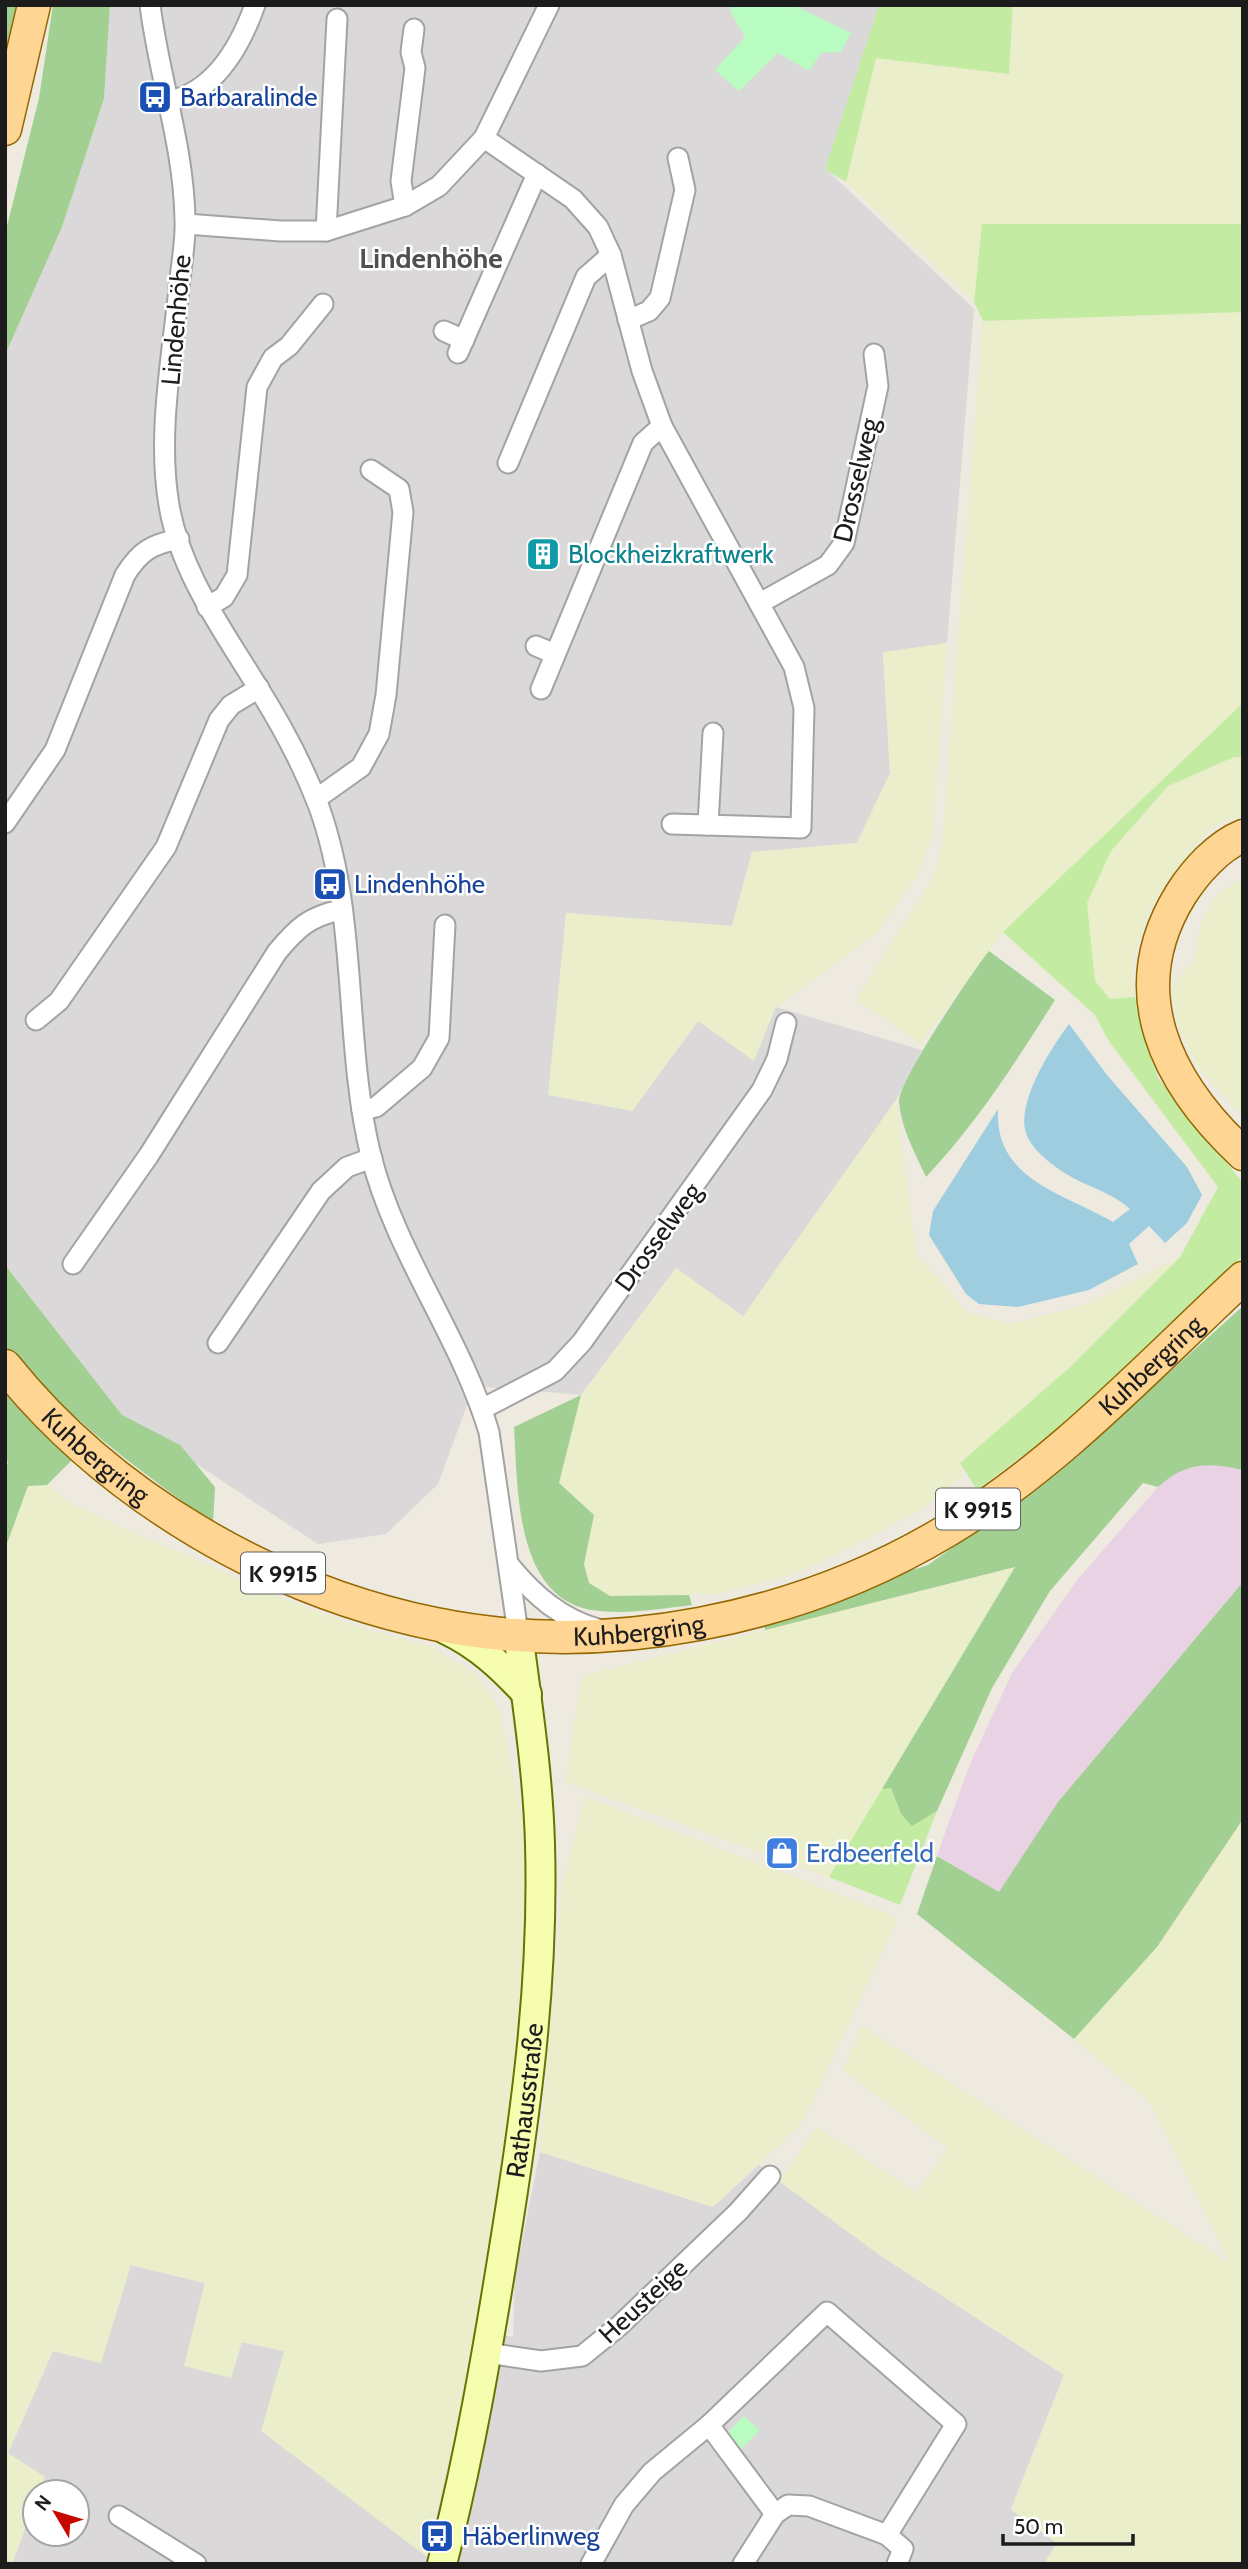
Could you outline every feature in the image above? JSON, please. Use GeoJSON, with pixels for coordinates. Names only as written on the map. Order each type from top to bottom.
{"type":"FeatureCollection","features":[{"type":"Feature","properties":{"kind":"main road"},"geometry":{"type":"LineString","coordinates":[[5,129],[34,5]]}},
{"type":"Feature","properties":{"kind":"main road"},"geometry":{"type":"LineString","coordinates":[[1243,836],[1195,873],[1166,919],[1152,973],[1156,1028],[1178,1079],[1214,1126],[1243,1154]]}},
{"type":"Feature","properties":{"kind":"main road","name":"Kuhbergring"},"geometry":{"type":"LineString","coordinates":[[5,1366],[34,1402],[87,1453],[143,1497],[192,1528],[246,1557],[300,1581],[368,1606],[435,1624],[518,1633],[579,1636],[616,1634],[713,1621],[817,1592],[892,1560],[949,1530],[1021,1479],[1071,1437],[1243,1278]]}},
{"type":"Feature","properties":{"kind":"street","name":"Lindenhöhe"},"geometry":{"type":"LineString","coordinates":[[150,5],[170,101],[183,183],[186,224],[171,364],[165,467],[169,509],[207,607],[258,688],[316,799],[329,836],[338,878],[362,1110],[372,1158],[402,1243],[438,1310],[482,1409],[489,1432],[518,1633]]}},
{"type":"Feature","properties":{"kind":"street"},"geometry":{"type":"LineString","coordinates":[[170,101],[188,97],[203,89],[224,65],[247,28],[255,5]]}},
{"type":"Feature","properties":{"kind":"street"},"geometry":{"type":"LineString","coordinates":[[186,224],[326,231],[405,206],[439,186],[484,138],[549,5]]}},
{"type":"Feature","properties":{"kind":"street"},"geometry":{"type":"LineString","coordinates":[[326,231],[337,19]]}},
{"type":"Feature","properties":{"kind":"street"},"geometry":{"type":"LineString","coordinates":[[405,206],[401,181],[415,68],[411,52],[414,29]]}},
{"type":"Feature","properties":{"kind":"street"},"geometry":{"type":"LineString","coordinates":[[484,138],[585,210],[598,228],[611,255],[628,320],[662,425],[794,667],[804,708],[801,828],[672,824]]}},
{"type":"Feature","properties":{"kind":"street"},"geometry":{"type":"LineString","coordinates":[[628,320],[649,311],[660,298],[685,190],[678,158]]}},
{"type":"Feature","properties":{"kind":"street"},"geometry":{"type":"LineString","coordinates":[[444,331],[461,346],[537,174]]}},
{"type":"Feature","properties":{"kind":"street"},"geometry":{"type":"LineString","coordinates":[[508,463],[513,431],[586,277],[611,255]]}},
{"type":"Feature","properties":{"kind":"street"},"geometry":{"type":"LineString","coordinates":[[207,607],[224,597],[237,575],[257,387],[273,358],[289,346],[323,303]]}},
{"type":"Feature","properties":{"kind":"street","name":"Drosselweg"},"geometry":{"type":"LineString","coordinates":[[760,603],[828,565],[844,543],[878,386],[874,354]]}},
{"type":"Feature","properties":{"kind":"street"},"geometry":{"type":"LineString","coordinates":[[541,689],[643,443],[662,425]]}},
{"type":"Feature","properties":{"kind":"street"},"geometry":{"type":"LineString","coordinates":[[316,799],[361,767],[372,752],[379,734],[386,695],[402,512],[398,489],[371,470]]}},
{"type":"Feature","properties":{"kind":"street"},"geometry":{"type":"LineString","coordinates":[[5,823],[55,750],[125,575],[136,556],[154,544],[179,539]]}},
{"type":"Feature","properties":{"kind":"street"},"geometry":{"type":"LineString","coordinates":[[536,646],[555,654]]}},
{"type":"Feature","properties":{"kind":"street"},"geometry":{"type":"LineString","coordinates":[[36,1020],[59,1001],[166,847],[219,720],[231,705],[258,688]]}},
{"type":"Feature","properties":{"kind":"street"},"geometry":{"type":"LineString","coordinates":[[708,825],[713,733]]}},
{"type":"Feature","properties":{"kind":"street"},"geometry":{"type":"LineString","coordinates":[[74,1264],[149,1154],[277,952],[295,931],[316,915],[340,909]]}},
{"type":"Feature","properties":{"kind":"street"},"geometry":{"type":"LineString","coordinates":[[362,1110],[376,1107],[422,1068],[439,1038],[445,925]]}},
{"type":"Feature","properties":{"kind":"street","name":"Drosselweg"},"geometry":{"type":"LineString","coordinates":[[482,1409],[555,1371],[582,1342],[762,1090],[777,1059],[786,1023]]}},
{"type":"Feature","properties":{"kind":"street"},"geometry":{"type":"LineString","coordinates":[[218,1343],[321,1191],[347,1167],[372,1158]]}},
{"type":"Feature","properties":{"kind":"street"},"geometry":{"type":"LineString","coordinates":[[509,1564],[528,1588],[556,1611],[585,1625],[616,1634]]}},
{"type":"Feature","properties":{"kind":"street"},"geometry":{"type":"LineString","coordinates":[[435,1624],[468,1640],[495,1660],[527,1694]]}},
{"type":"Feature","properties":{"kind":"street","name":"Rathausstraße"},"geometry":{"type":"LineString","coordinates":[[442,2564],[470,2446],[487,2353],[524,2133],[536,2015],[540,1842],[527,1694],[518,1633]]}},
{"type":"Feature","properties":{"kind":"street","name":"Heusteige"},"geometry":{"type":"LineString","coordinates":[[487,2353],[541,2361],[582,2356],[619,2326],[738,2212],[770,2176]]}},
{"type":"Feature","properties":{"kind":"street"},"geometry":{"type":"LineString","coordinates":[[591,2564],[624,2505],[652,2472],[709,2426],[827,2312],[956,2424],[887,2535]]}},
{"type":"Feature","properties":{"kind":"street"},"geometry":{"type":"LineString","coordinates":[[709,2426],[775,2514]]}},
{"type":"Feature","properties":{"kind":"street"},"geometry":{"type":"LineString","coordinates":[[743,2564],[775,2514],[788,2505],[809,2506],[887,2535],[903,2549],[897,2564]]}},
{"type":"Feature","properties":{"kind":"street"},"geometry":{"type":"LineString","coordinates":[[120,2515],[196,2564]]}},
{"type":"Feature","properties":{"kind":"shaded area"},"geometry":{"type":"Polygon","coordinates":[[[110,5],[879,5],[826,169],[974,309],[947,643],[883,653],[890,773],[857,843],[752,852],[732,926],[566,913],[632,1111],[698,1021],[776,1007],[922,1050],[896,1100],[743,1317],[676,1268],[581,1395],[474,1386],[438,1484],[386,1534],[318,1544],[122,1415],[5,1265],[5,355],[62,227],[104,100],[110,5]]]}},
{"type":"Feature","properties":{"kind":"shaded area"},"geometry":{"type":"Polygon","coordinates":[[[1215,1463],[1243,1470],[1243,1582],[1058,1802],[999,1893],[937,1855],[970,1764],[1012,1673],[1078,1579],[1158,1487],[1177,1470],[1215,1463]]]}},
{"type":"Feature","properties":{"kind":"shaded area"},"geometry":{"type":"Polygon","coordinates":[[[540,2152],[713,2207],[759,2165],[878,2254],[1064,2375],[1011,2509],[1057,2543],[1044,2564],[12,2564],[21,2540],[21,2548],[91,2548],[91,2478],[44,2478],[8,2453],[53,2351],[101,2363],[130,2265],[205,2283],[184,2366],[241,2342],[284,2351],[427,2556],[479,2332],[513,2337],[515,2277],[540,2152]]]}},
{"type":"Feature","properties":{"kind":"green space"},"geometry":{"type":"Polygon","coordinates":[[[5,5],[22,5],[5,82],[5,5]]]}},
{"type":"Feature","properties":{"kind":"green space"},"geometry":{"type":"Polygon","coordinates":[[[53,5],[110,5],[104,99],[62,227],[5,355],[5,234],[39,98],[53,5]]]}},
{"type":"Feature","properties":{"kind":"green space"},"geometry":{"type":"Polygon","coordinates":[[[732,5],[793,5],[851,33],[841,52],[821,53],[809,71],[778,53],[739,91],[715,70],[745,37],[730,11],[732,5]]]}},
{"type":"Feature","properties":{"kind":"green space"},"geometry":{"type":"Polygon","coordinates":[[[879,5],[1013,5],[1009,74],[876,58],[846,182],[825,169],[879,5]]]}},
{"type":"Feature","properties":{"kind":"green space"},"geometry":{"type":"Polygon","coordinates":[[[1015,5],[1243,5],[1243,224],[982,224],[974,302],[846,182],[876,58],[1009,74],[1015,5]]]}},
{"type":"Feature","properties":{"kind":"green space"},"geometry":{"type":"Polygon","coordinates":[[[982,224],[1243,224],[1243,312],[983,321],[974,302],[982,224]]]}},
{"type":"Feature","properties":{"kind":"green space"},"geometry":{"type":"Polygon","coordinates":[[[1243,312],[1243,703],[1003,932],[920,1044],[856,999],[934,876],[942,845],[983,321],[1243,312]]]}},
{"type":"Feature","properties":{"kind":"green space"},"geometry":{"type":"Polygon","coordinates":[[[947,643],[933,833],[918,874],[877,933],[776,1007],[754,1061],[698,1021],[632,1111],[548,1095],[566,913],[732,926],[752,852],[857,843],[890,773],[883,652],[947,643]]]}},
{"type":"Feature","properties":{"kind":"green space"},"geometry":{"type":"Polygon","coordinates":[[[1243,703],[1243,757],[1234,757],[1168,786],[1111,851],[1087,903],[1095,981],[1110,999],[1135,997],[1158,1078],[1243,1183],[1243,1256],[1096,1400],[977,1490],[960,1463],[1068,1369],[1180,1257],[1218,1187],[1108,1040],[1095,1015],[1003,932],[1243,703]]]}},
{"type":"Feature","properties":{"kind":"green space"},"geometry":{"type":"Polygon","coordinates":[[[1234,757],[1243,757],[1243,815],[1212,827],[1177,869],[1149,911],[1133,960],[1135,997],[1110,999],[1095,981],[1087,903],[1111,851],[1168,786],[1234,757]]]}},
{"type":"Feature","properties":{"kind":"green space"},"geometry":{"type":"Polygon","coordinates":[[[1243,877],[1243,1116],[1198,1067],[1178,1027],[1172,990],[1195,957],[1201,923],[1218,894],[1243,877]]]}},
{"type":"Feature","properties":{"kind":"green space"},"geometry":{"type":"Polygon","coordinates":[[[989,951],[1055,1000],[979,1114],[926,1177],[903,1121],[899,1102],[902,1091],[937,1027],[989,951]]]}},
{"type":"Feature","properties":{"kind":"green space"},"geometry":{"type":"Polygon","coordinates":[[[896,1100],[916,1253],[967,1312],[1010,1324],[1087,1304],[1180,1257],[1068,1369],[960,1463],[963,1475],[921,1510],[804,1571],[718,1594],[610,1596],[589,1583],[584,1564],[594,1515],[559,1483],[581,1395],[676,1268],[743,1316],[896,1100]]]}},
{"type":"Feature","properties":{"kind":"green space"},"geometry":{"type":"Polygon","coordinates":[[[5,1265],[122,1415],[180,1445],[215,1487],[213,1523],[157,1483],[77,1419],[5,1346],[5,1265]]]}},
{"type":"Feature","properties":{"kind":"green space"},"geometry":{"type":"Polygon","coordinates":[[[1243,1306],[1243,1470],[1197,1466],[1178,1473],[1158,1487],[1143,1483],[1050,1591],[992,1688],[937,1811],[912,1826],[901,1814],[891,1788],[882,1789],[1015,1567],[765,1630],[763,1619],[928,1565],[1061,1470],[1243,1306]]]}},
{"type":"Feature","properties":{"kind":"green space"},"geometry":{"type":"Polygon","coordinates":[[[5,1387],[73,1459],[47,1485],[28,1486],[5,1549],[5,1471],[8,1462],[5,1459],[5,1387]]]}},
{"type":"Feature","properties":{"kind":"green space"},"geometry":{"type":"Polygon","coordinates":[[[581,1395],[559,1483],[594,1515],[584,1564],[589,1583],[610,1596],[689,1595],[692,1605],[629,1612],[591,1610],[566,1601],[547,1584],[534,1562],[520,1507],[514,1427],[581,1395]]]}},
{"type":"Feature","properties":{"kind":"green space"},"geometry":{"type":"Polygon","coordinates":[[[28,1485],[47,1485],[75,1505],[123,1528],[292,1602],[361,1628],[429,1646],[475,1674],[499,1708],[527,1843],[527,1948],[520,2072],[479,2332],[427,2557],[261,2431],[284,2351],[242,2342],[231,2378],[184,2366],[205,2283],[131,2265],[101,2363],[53,2351],[8,2453],[45,2477],[21,2478],[21,2540],[12,2564],[5,2564],[5,1549],[28,1485]]]}},
{"type":"Feature","properties":{"kind":"green space"},"geometry":{"type":"Polygon","coordinates":[[[1015,1567],[829,1877],[565,1782],[582,1676],[1015,1567]]]}},
{"type":"Feature","properties":{"kind":"green space"},"geometry":{"type":"Polygon","coordinates":[[[1243,1582],[1243,1819],[1157,1947],[1074,2039],[917,1914],[937,1856],[999,1892],[1058,1802],[1243,1582]]]}},
{"type":"Feature","properties":{"kind":"green space"},"geometry":{"type":"Polygon","coordinates":[[[891,1788],[901,1814],[912,1825],[937,1811],[900,1905],[829,1877],[882,1789],[891,1788]]]}},
{"type":"Feature","properties":{"kind":"green space"},"geometry":{"type":"Polygon","coordinates":[[[585,1797],[880,1910],[897,1920],[808,2111],[797,2128],[713,2207],[540,2152],[562,1885],[585,1797]]]}},
{"type":"Feature","properties":{"kind":"green space"},"geometry":{"type":"Polygon","coordinates":[[[1243,1819],[1243,2564],[1044,2564],[1057,2543],[1011,2509],[1064,2375],[878,2254],[780,2182],[817,2127],[917,2193],[948,2148],[843,2070],[862,2026],[1230,2263],[1149,2101],[1074,2039],[1157,1947],[1243,1819]]]}},
{"type":"Feature","properties":{"kind":"green space"},"geometry":{"type":"Polygon","coordinates":[[[744,2416],[760,2430],[741,2449],[725,2435],[744,2416]]]}},
{"type":"Feature","properties":{"kind":"water"},"geometry":{"type":"Polygon","coordinates":[[[1069,1024],[1107,1075],[1187,1167],[1202,1195],[1187,1223],[1165,1243],[1149,1226],[1129,1244],[1138,1264],[1089,1290],[1018,1307],[979,1304],[966,1294],[929,1235],[933,1211],[998,1109],[1000,1133],[1007,1153],[1036,1181],[1113,1222],[1130,1209],[1071,1177],[1047,1160],[1036,1150],[1026,1133],[1024,1121],[1030,1092],[1053,1047],[1069,1024]]]}},
{"type":"Feature","properties":{"kind":"place","name":"Barbaralinde"},"geometry":{"type":"Point","coordinates":[155,97]}},
{"type":"Feature","properties":{"kind":"place","name":"Blockheizkraftwerk"},"geometry":{"type":"Point","coordinates":[543,554]}},
{"type":"Feature","properties":{"kind":"place","name":"Lindenhöhe"},"geometry":{"type":"Point","coordinates":[330,884]}},
{"type":"Feature","properties":{"kind":"place","name":"Erdbeerfeld"},"geometry":{"type":"Point","coordinates":[782,1853]}},
{"type":"Feature","properties":{"kind":"place","name":"Häberlinweg"},"geometry":{"type":"Point","coordinates":[437,2536]}},
{"type":"Feature","properties":{"kind":"district","name":"Lindenhöhe"},"geometry":{"type":"Point","coordinates":[431,258]}}]}
